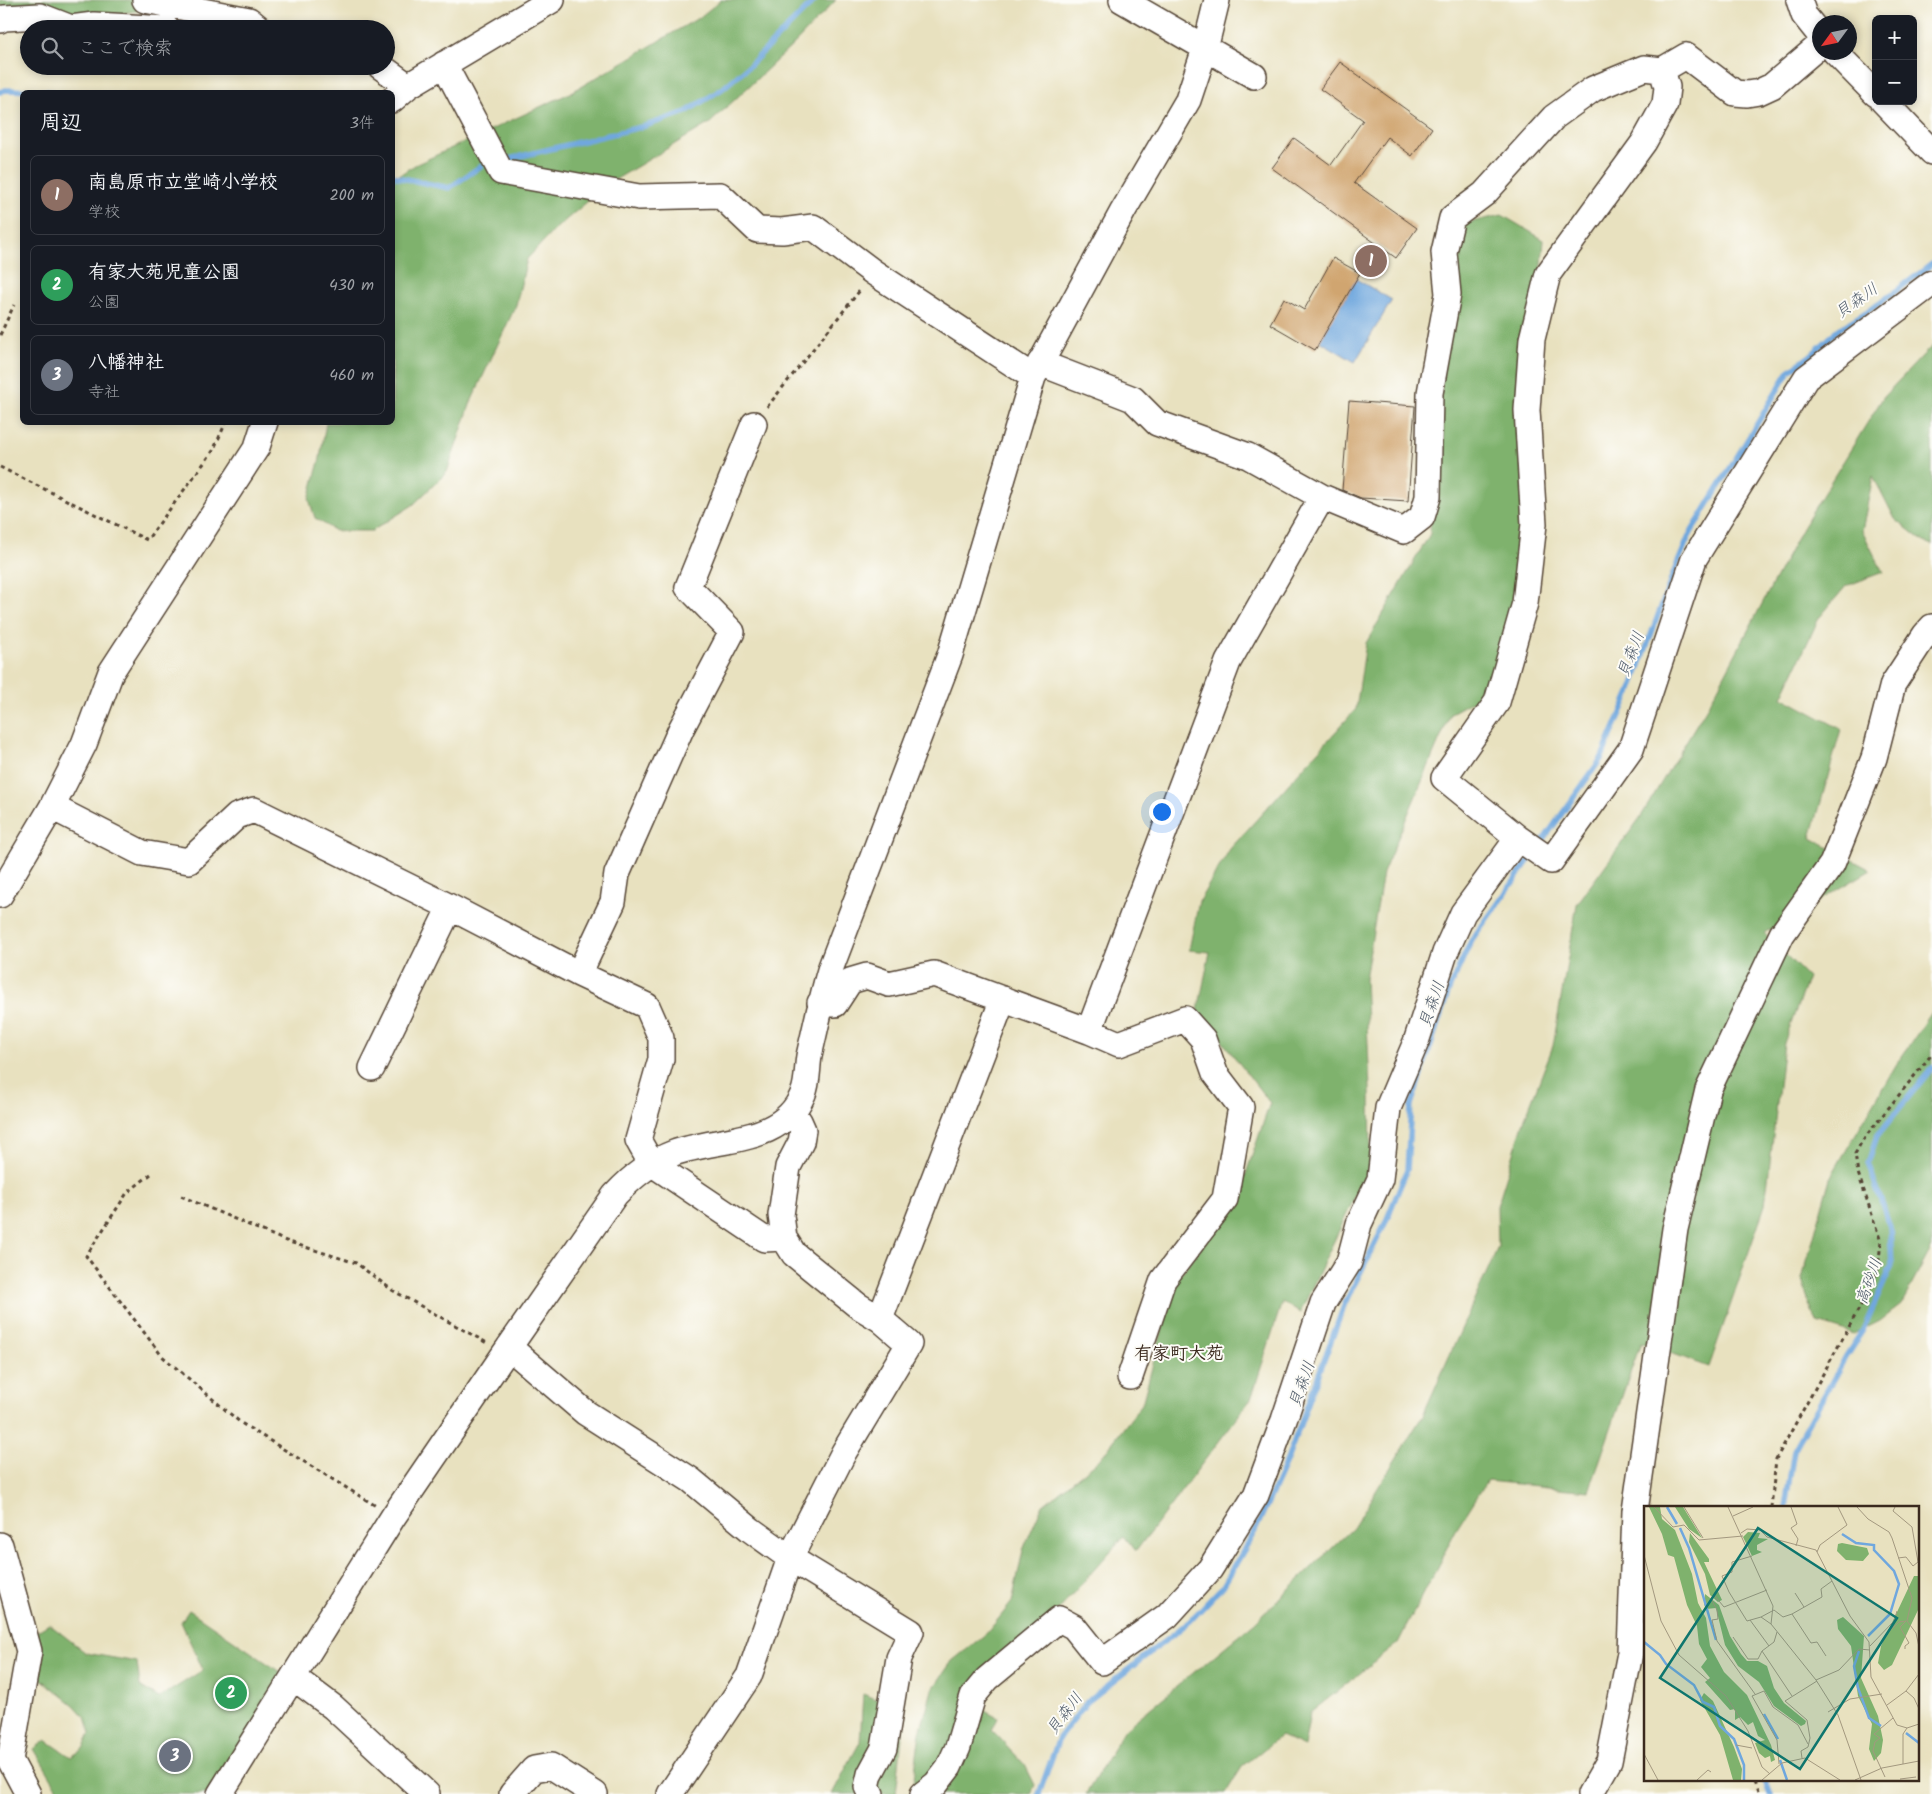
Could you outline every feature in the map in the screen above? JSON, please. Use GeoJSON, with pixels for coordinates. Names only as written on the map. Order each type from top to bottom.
{"type":"FeatureCollection","features":[{"type":"Feature","properties":{"kind":"street"},"geometry":{"type":"LineString","coordinates":[[145,0],[249,20]]}},
{"type":"Feature","properties":{"kind":"street"},"geometry":{"type":"LineString","coordinates":[[387,75],[400,93],[444,64],[552,0]]}},
{"type":"Feature","properties":{"kind":"street"},"geometry":{"type":"LineString","coordinates":[[1122,0],[1254,76]]}},
{"type":"Feature","properties":{"kind":"street"},"geometry":{"type":"LineString","coordinates":[[220,1794],[393,1517],[615,1195],[632,1177],[652,1163],[675,1153],[761,1132],[777,1125],[791,1115],[804,1092],[820,1003],[831,967],[950,655],[1036,370],[1123,211],[1188,100],[1205,49],[1217,0]]}},
{"type":"Feature","properties":{"kind":"street"},"geometry":{"type":"LineString","coordinates":[[1799,0],[1804,15],[1812,25]]}},
{"type":"Feature","properties":{"kind":"street"},"geometry":{"type":"LineString","coordinates":[[0,20],[4,18],[40,16],[50,20]]}},
{"type":"Feature","properties":{"kind":"street"},"geometry":{"type":"LineString","coordinates":[[444,64],[501,172],[639,197],[720,195],[757,230],[782,231],[814,227],[873,272],[1036,370],[1133,399],[1157,423],[1248,456],[1322,497],[1404,531],[1422,518],[1428,497],[1430,393],[1448,294],[1444,252],[1452,218],[1484,194],[1554,117],[1593,90],[1644,68],[1662,70],[1686,56],[1735,93],[1759,92],[1772,86],[1812,52]]}},
{"type":"Feature","properties":{"kind":"street"},"geometry":{"type":"LineString","coordinates":[[1843,60],[1872,90]]}},
{"type":"Feature","properties":{"kind":"street"},"geometry":{"type":"LineString","coordinates":[[1662,70],[1667,87],[1665,104],[1644,142],[1548,274],[1532,339],[1528,402],[1534,524],[1525,603],[1497,702],[1444,778],[1529,846],[1551,861],[1631,749],[1694,558],[1806,378],[1932,283]]}},
{"type":"Feature","properties":{"kind":"street"},"geometry":{"type":"LineString","coordinates":[[1887,105],[1932,152]]}},
{"type":"Feature","properties":{"kind":"street"},"geometry":{"type":"LineString","coordinates":[[580,974],[613,902],[617,874],[681,729],[732,632],[688,587],[754,424]]}},
{"type":"Feature","properties":{"kind":"street"},"geometry":{"type":"LineString","coordinates":[[0,895],[52,807],[84,744],[111,672],[257,447],[264,425]]}},
{"type":"Feature","properties":{"kind":"street"},"geometry":{"type":"LineString","coordinates":[[1089,1031],[1228,662],[1322,497]]}},
{"type":"Feature","properties":{"kind":"street"},"geometry":{"type":"LineString","coordinates":[[1590,1794],[1609,1761],[1630,1653],[1634,1511],[1675,1229],[1708,1090],[1782,934],[1832,864],[1874,758],[1893,684],[1932,627]]}},
{"type":"Feature","properties":{"kind":"street"},"geometry":{"type":"LineString","coordinates":[[52,807],[142,852],[189,861],[237,816],[254,810],[646,1006],[661,1038],[661,1059],[638,1140],[652,1163],[764,1239],[784,1238]]}},
{"type":"Feature","properties":{"kind":"street"},"geometry":{"type":"LineString","coordinates":[[923,1794],[936,1784],[948,1767],[958,1747],[973,1696],[987,1679],[1059,1619],[1074,1627],[1102,1662],[1167,1616],[1210,1569],[1256,1495],[1281,1428],[1323,1303],[1349,1262],[1359,1224],[1380,1179],[1388,1108],[1416,1042],[1445,953],[1463,913],[1529,846]]}},
{"type":"Feature","properties":{"kind":"street"},"geometry":{"type":"LineString","coordinates":[[372,1068],[450,907]]}},
{"type":"Feature","properties":{"kind":"street"},"geometry":{"type":"LineString","coordinates":[[820,1003],[835,1004],[850,981],[867,976],[889,984],[934,974],[1089,1031],[1119,1044],[1185,1019],[1204,1039],[1215,1073],[1241,1106],[1225,1199],[1163,1280],[1130,1377]]}},
{"type":"Feature","properties":{"kind":"street"},"geometry":{"type":"LineString","coordinates":[[880,1319],[1003,999]]}},
{"type":"Feature","properties":{"kind":"street"},"geometry":{"type":"LineString","coordinates":[[670,1794],[749,1676],[790,1558],[844,1452],[909,1344],[880,1319],[857,1305],[794,1254],[784,1238],[781,1215],[788,1167],[801,1142],[802,1130],[799,1121],[791,1115]]}},
{"type":"Feature","properties":{"kind":"street"},"geometry":{"type":"LineString","coordinates":[[507,1350],[586,1413],[690,1480],[751,1530],[790,1558],[911,1632],[899,1658],[884,1748],[870,1774],[868,1787],[871,1794]]}},
{"type":"Feature","properties":{"kind":"street"},"geometry":{"type":"LineString","coordinates":[[0,1545],[29,1652],[10,1760],[28,1794]]}},
{"type":"Feature","properties":{"kind":"street"},"geometry":{"type":"LineString","coordinates":[[293,1678],[333,1707],[427,1794]]}},
{"type":"Feature","properties":{"kind":"street"},"geometry":{"type":"LineString","coordinates":[[512,1794],[534,1768],[551,1766],[594,1794]]}},
{"type":"Feature","properties":{"kind":"path"},"geometry":{"type":"LineString","coordinates":[[754,424],[848,307],[873,272]]}},
{"type":"Feature","properties":{"kind":"path"},"geometry":{"type":"LineString","coordinates":[[0,335],[14,305]]}},
{"type":"Feature","properties":{"kind":"path"},"geometry":{"type":"LineString","coordinates":[[0,467],[147,540],[213,451],[225,425]]}},
{"type":"Feature","properties":{"kind":"path"},"geometry":{"type":"LineString","coordinates":[[1771,1506],[1776,1459],[1871,1287],[1878,1268],[1881,1242],[1858,1173],[1855,1154],[1862,1141],[1932,1054]]}},
{"type":"Feature","properties":{"kind":"path"},"geometry":{"type":"LineString","coordinates":[[151,1174],[128,1193],[86,1256],[162,1356],[241,1422],[393,1517]]}},
{"type":"Feature","properties":{"kind":"path"},"geometry":{"type":"LineString","coordinates":[[182,1196],[286,1241],[356,1263],[392,1290],[507,1350]]}},
{"type":"Feature","properties":{"kind":"path"},"geometry":{"type":"LineString","coordinates":[[1756,1782],[1760,1794]]}},
{"type":"Feature","properties":{"kind":"green space"},"geometry":{"type":"Polygon","coordinates":[[[0,0],[215,0],[72,20],[20,20],[20,27],[0,27],[0,0]]]}},
{"type":"Feature","properties":{"kind":"green space"},"geometry":{"type":"Polygon","coordinates":[[[721,0],[836,0],[794,44],[710,123],[608,184],[554,230],[527,259],[516,305],[471,402],[447,472],[413,505],[372,531],[335,531],[315,518],[309,499],[320,458],[326,425],[395,425],[395,178],[415,165],[570,93],[700,17],[721,0]]]}},
{"type":"Feature","properties":{"kind":"green space"},"geometry":{"type":"Polygon","coordinates":[[[1502,215],[1544,240],[1514,597],[1491,691],[1451,713],[1383,873],[1365,979],[1371,1163],[1300,1313],[1282,1302],[1251,1399],[1136,1551],[1124,1536],[1069,1598],[968,1702],[998,1718],[992,1730],[1025,1765],[1035,1785],[1031,1794],[912,1794],[920,1732],[932,1690],[952,1661],[987,1633],[1012,1602],[1023,1550],[1042,1506],[1099,1460],[1142,1404],[1176,1280],[1237,1200],[1270,1103],[1198,1010],[1210,952],[1189,950],[1199,901],[1230,849],[1356,709],[1366,643],[1430,534],[1434,454],[1448,328],[1463,224],[1502,215]]]}},
{"type":"Feature","properties":{"kind":"green space"},"geometry":{"type":"Polygon","coordinates":[[[1932,346],[1932,545],[1924,542],[1895,519],[1873,476],[1862,531],[1883,572],[1846,586],[1819,618],[1782,697],[1841,729],[1811,838],[1871,870],[1764,933],[1808,977],[1784,1043],[1765,1205],[1709,1367],[1641,1342],[1589,1491],[1487,1481],[1456,1530],[1398,1643],[1310,1713],[1304,1747],[1280,1736],[1242,1767],[1225,1794],[1086,1794],[1125,1729],[1254,1623],[1353,1528],[1423,1415],[1498,1247],[1497,1206],[1525,1118],[1553,1046],[1577,904],[1640,818],[1713,697],[1802,528],[1884,396],[1932,346]]]}},
{"type":"Feature","properties":{"kind":"green space"},"geometry":{"type":"Polygon","coordinates":[[[1932,1012],[1932,1247],[1901,1305],[1880,1321],[1854,1334],[1818,1323],[1811,1311],[1802,1279],[1830,1178],[1896,1065],[1932,1012]]]}},
{"type":"Feature","properties":{"kind":"green space"},"geometry":{"type":"Polygon","coordinates":[[[189,1610],[286,1676],[214,1794],[61,1794],[34,1749],[46,1740],[71,1757],[83,1749],[90,1733],[85,1717],[74,1705],[40,1678],[42,1658],[36,1632],[49,1624],[86,1653],[137,1662],[140,1686],[159,1698],[203,1670],[181,1622],[189,1610]]]}},
{"type":"Feature","properties":{"kind":"green space"},"geometry":{"type":"Polygon","coordinates":[[[863,1694],[905,1710],[896,1794],[832,1794],[860,1742],[863,1694]]]}},
{"type":"Feature","properties":{"kind":"water"},"geometry":{"type":"Polygon","coordinates":[[[1356,279],[1392,300],[1355,362],[1320,341],[1356,279]]]}},
{"type":"Feature","properties":{"kind":"building"},"geometry":{"type":"Polygon","coordinates":[[[1340,62],[1432,128],[1412,156],[1387,137],[1354,183],[1417,228],[1396,258],[1272,168],[1294,138],[1331,165],[1363,120],[1320,89],[1340,62]]]}},
{"type":"Feature","properties":{"kind":"building"},"geometry":{"type":"Polygon","coordinates":[[[1333,258],[1360,273],[1315,350],[1270,324],[1284,298],[1304,310],[1333,258]]]}},
{"type":"Feature","properties":{"kind":"building"},"geometry":{"type":"Polygon","coordinates":[[[1349,401],[1415,406],[1408,501],[1361,498],[1342,490],[1349,401]]]}},
{"type":"Feature","properties":{"kind":"building"},"geometry":{"type":"Polygon","coordinates":[[[174,1742],[188,1752],[176,1769],[163,1760],[174,1742]]]}},
{"type":"Feature","properties":{"kind":"waterway"},"geometry":{"type":"LineString","coordinates":[[509,159],[645,126],[686,112],[722,89],[749,66],[815,0]]}},
{"type":"Feature","properties":{"kind":"waterway"},"geometry":{"type":"LineString","coordinates":[[0,92],[5,90],[20,90]]}},
{"type":"Feature","properties":{"kind":"waterway"},"geometry":{"type":"LineString","coordinates":[[395,177],[449,188],[481,166]]}},
{"type":"Feature","properties":{"kind":"waterway","name":"貝森川"},"geometry":{"type":"LineString","coordinates":[[1539,846],[1601,759],[1631,690],[1673,574],[1689,536],[1789,371],[1810,356],[1839,329],[1880,303],[1932,264]]}},
{"type":"Feature","properties":{"kind":"waterway","name":"貝森川"},"geometry":{"type":"LineString","coordinates":[[1039,1794],[1059,1738],[1087,1702],[1190,1621],[1223,1586],[1255,1531],[1287,1460],[1345,1303],[1384,1226],[1407,1170],[1411,1105],[1450,987],[1471,941],[1532,856]]}},
{"type":"Feature","properties":{"kind":"waterway","name":"高砂川"},"geometry":{"type":"LineString","coordinates":[[1785,1506],[1794,1450],[1846,1356],[1863,1330],[1892,1265],[1890,1227],[1868,1163],[1877,1136],[1932,1068]]}},
{"type":"Feature","properties":{"kind":"waterway","name":"高砂川"},"geometry":{"type":"LineString","coordinates":[[1767,1782],[1771,1794]]}},
{"type":"Feature","properties":{"kind":"place","name":"南島原市立堂崎小学校"},"geometry":{"type":"Point","coordinates":[1371,261]}},
{"type":"Feature","properties":{"kind":"place","name":"有家大苑児童公園"},"geometry":{"type":"Point","coordinates":[231,1693]}},
{"type":"Feature","properties":{"kind":"place","name":"八幡神社"},"geometry":{"type":"Point","coordinates":[175,1756]}},
{"type":"Feature","properties":{"kind":"district","name":"有家町大苑"},"geometry":{"type":"Point","coordinates":[1179,1353]}}]}
